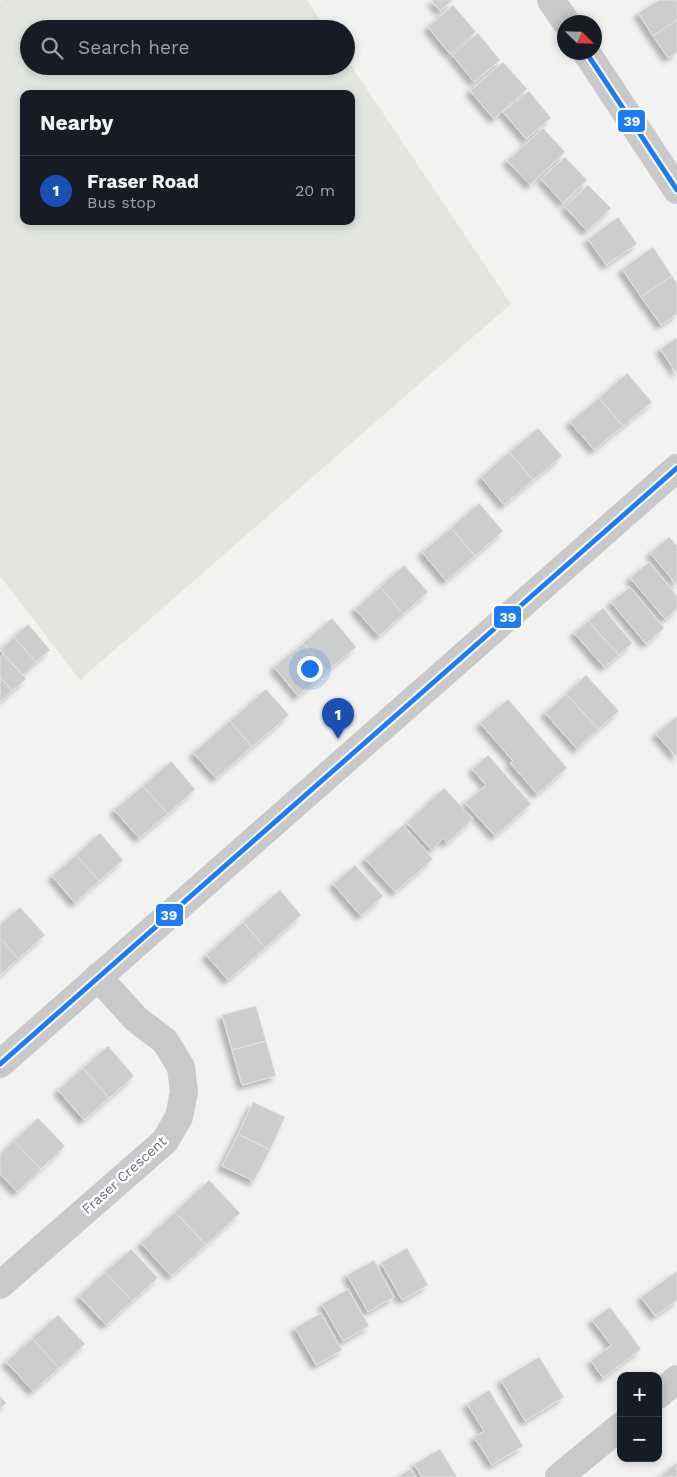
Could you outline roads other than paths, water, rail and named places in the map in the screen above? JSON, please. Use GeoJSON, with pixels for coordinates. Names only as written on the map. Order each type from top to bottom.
{"type":"FeatureCollection","features":[{"type":"Feature","properties":{"kind":"street"},"geometry":{"type":"LineString","coordinates":[[551,0],[561,15]]}},
{"type":"Feature","properties":{"kind":"street"},"geometry":{"type":"LineString","coordinates":[[591,60],[677,190]]}},
{"type":"Feature","properties":{"kind":"street"},"geometry":{"type":"LineString","coordinates":[[0,1064],[677,468]]}},
{"type":"Feature","properties":{"kind":"street","name":"Fraser Crescent"},"geometry":{"type":"LineString","coordinates":[[0,1285],[165,1141],[179,1117],[184,1092],[181,1067],[165,1041],[136,1019],[98,977]]}},
{"type":"Feature","properties":{"kind":"street"},"geometry":{"type":"LineString","coordinates":[[662,1392],[677,1379]]}},
{"type":"Feature","properties":{"kind":"street"},"geometry":{"type":"LineString","coordinates":[[559,1477],[617,1429]]}},
{"type":"Feature","properties":{"kind":"place","name":"Fraser Road"},"geometry":{"type":"Point","coordinates":[338,739]}}]}
